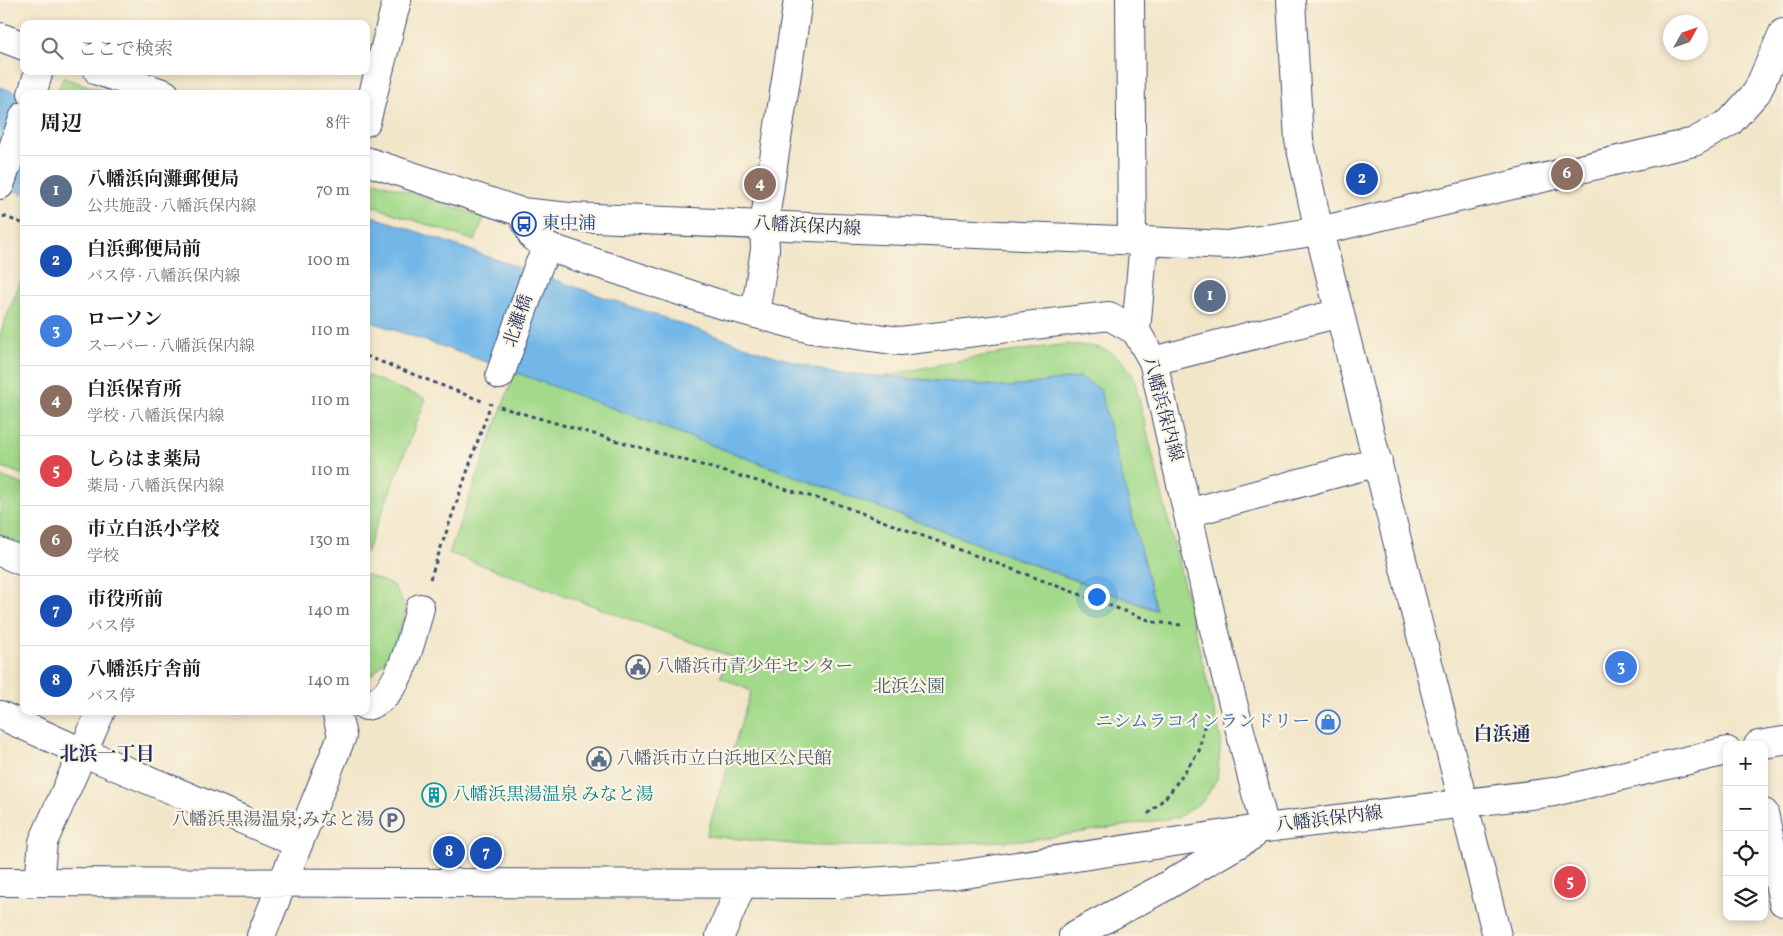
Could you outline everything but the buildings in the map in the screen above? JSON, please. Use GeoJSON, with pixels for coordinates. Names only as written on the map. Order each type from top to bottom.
{"type":"FeatureCollection","features":[{"type":"Feature","properties":{"kind":"street"},"geometry":{"type":"LineString","coordinates":[[370,106],[397,0]]}},
{"type":"Feature","properties":{"kind":"street"},"geometry":{"type":"LineString","coordinates":[[755,314],[765,249],[764,224],[798,0]]}},
{"type":"Feature","properties":{"kind":"street"},"geometry":{"type":"LineString","coordinates":[[521,212],[543,257],[811,329],[900,341],[1110,316],[1136,330],[1138,241],[1130,0]]}},
{"type":"Feature","properties":{"kind":"street"},"geometry":{"type":"LineString","coordinates":[[1291,0],[1299,140],[1319,231],[1465,803],[1497,936]]}},
{"type":"Feature","properties":{"kind":"street","name":"八幡浜保内線"},"geometry":{"type":"LineString","coordinates":[[370,162],[521,212],[570,217],[1227,245],[1319,231],[1694,142],[1730,122],[1757,92],[1783,33]]}},
{"type":"Feature","properties":{"kind":"street"},"geometry":{"type":"LineString","coordinates":[[0,37],[20,44]]}},
{"type":"Feature","properties":{"kind":"street"},"geometry":{"type":"LineString","coordinates":[[110,75],[154,90]]}},
{"type":"Feature","properties":{"kind":"street"},"geometry":{"type":"LineString","coordinates":[[0,185],[20,128]]}},
{"type":"Feature","properties":{"kind":"street","name":"北灘橋"},"geometry":{"type":"LineString","coordinates":[[500,374],[543,257]]}},
{"type":"Feature","properties":{"kind":"street"},"geometry":{"type":"LineString","coordinates":[[1153,361],[1340,313]]}},
{"type":"Feature","properties":{"kind":"street","name":"八幡浜保内線"},"geometry":{"type":"LineString","coordinates":[[1136,330],[1153,361],[1214,629],[1265,828],[1554,792],[1723,752]]}},
{"type":"Feature","properties":{"kind":"street"},"geometry":{"type":"LineString","coordinates":[[1188,513],[1378,462]]}},
{"type":"Feature","properties":{"kind":"street"},"geometry":{"type":"LineString","coordinates":[[0,552],[20,560]]}},
{"type":"Feature","properties":{"kind":"street"},"geometry":{"type":"LineString","coordinates":[[370,705],[373,705],[391,689],[405,658],[420,608]]}},
{"type":"Feature","properties":{"kind":"street"},"geometry":{"type":"LineString","coordinates":[[0,715],[82,752],[298,843]]}},
{"type":"Feature","properties":{"kind":"street"},"geometry":{"type":"LineString","coordinates":[[39,881],[43,842],[99,715]]}},
{"type":"Feature","properties":{"kind":"street"},"geometry":{"type":"LineString","coordinates":[[261,936],[342,736],[338,715]]}},
{"type":"Feature","properties":{"kind":"street"},"geometry":{"type":"LineString","coordinates":[[1768,743],[1783,741]]}},
{"type":"Feature","properties":{"kind":"street"},"geometry":{"type":"LineString","coordinates":[[0,882],[838,884],[945,876],[1265,828]]}},
{"type":"Feature","properties":{"kind":"street"},"geometry":{"type":"LineString","coordinates":[[1072,936],[1161,889],[1265,828]]}},
{"type":"Feature","properties":{"kind":"street"},"geometry":{"type":"LineString","coordinates":[[1768,831],[1783,902]]}},
{"type":"Feature","properties":{"kind":"street"},"geometry":{"type":"LineString","coordinates":[[720,936],[742,884]]}},
{"type":"Feature","properties":{"kind":"path"},"geometry":{"type":"LineString","coordinates":[[0,215],[20,222]]}},
{"type":"Feature","properties":{"kind":"path"},"geometry":{"type":"LineString","coordinates":[[370,358],[490,404],[837,504],[1154,622],[1214,629]]}},
{"type":"Feature","properties":{"kind":"path"},"geometry":{"type":"LineString","coordinates":[[420,608],[500,374]]}},
{"type":"Feature","properties":{"kind":"path"},"geometry":{"type":"LineString","coordinates":[[1143,819],[1168,794],[1199,751],[1206,716]]}},
{"type":"Feature","properties":{"kind":"green space"},"geometry":{"type":"Polygon","coordinates":[[[64,78],[100,90],[58,90],[64,78]]]}},
{"type":"Feature","properties":{"kind":"green space"},"geometry":{"type":"Polygon","coordinates":[[[370,179],[484,217],[475,241],[370,205],[370,179]]]}},
{"type":"Feature","properties":{"kind":"green space"},"geometry":{"type":"Polygon","coordinates":[[[20,282],[20,474],[0,466],[0,334],[20,282]]]}},
{"type":"Feature","properties":{"kind":"green space","name":"北浜公園"},"geometry":{"type":"Polygon","coordinates":[[[1067,344],[1097,347],[1111,353],[1133,374],[1221,739],[1217,779],[1204,800],[1179,817],[1032,840],[884,846],[814,846],[706,836],[751,691],[720,677],[730,656],[449,553],[515,372],[1155,610],[1080,377],[1011,387],[884,376],[982,356],[1067,344]]]}},
{"type":"Feature","properties":{"kind":"green space"},"geometry":{"type":"Polygon","coordinates":[[[370,377],[426,399],[370,543],[370,377]]]}},
{"type":"Feature","properties":{"kind":"green space"},"geometry":{"type":"Polygon","coordinates":[[[0,476],[20,484],[20,544],[0,535],[0,476]]]}},
{"type":"Feature","properties":{"kind":"green space"},"geometry":{"type":"Polygon","coordinates":[[[370,576],[394,586],[406,609],[392,648],[382,665],[370,676],[370,576]]]}},
{"type":"Feature","properties":{"kind":"water"},"geometry":{"type":"Polygon","coordinates":[[[0,87],[20,94],[20,192],[0,185],[0,87]]]}},
{"type":"Feature","properties":{"kind":"water"},"geometry":{"type":"Polygon","coordinates":[[[370,215],[756,350],[828,372],[1011,387],[1080,377],[1100,389],[1156,610],[515,372],[370,321],[370,215]]]}},
{"type":"Feature","properties":{"kind":"place","name":"市立白浜小学校"},"geometry":{"type":"Point","coordinates":[1567,174]}},
{"type":"Feature","properties":{"kind":"place","name":"白浜郵便局前"},"geometry":{"type":"Point","coordinates":[1362,179]}},
{"type":"Feature","properties":{"kind":"place","name":"白浜保育所"},"geometry":{"type":"Point","coordinates":[760,184]}},
{"type":"Feature","properties":{"kind":"place","name":"東中浦"},"geometry":{"type":"Point","coordinates":[524,224]}},
{"type":"Feature","properties":{"kind":"place","name":"八幡浜向灘郵便局"},"geometry":{"type":"Point","coordinates":[1210,296]}},
{"type":"Feature","properties":{"kind":"place","name":"八幡浜市青少年センター"},"geometry":{"type":"Point","coordinates":[638,667]}},
{"type":"Feature","properties":{"kind":"place","name":"ローソン"},"geometry":{"type":"Point","coordinates":[1621,667]}},
{"type":"Feature","properties":{"kind":"place","name":"ニシムラコインランドリー"},"geometry":{"type":"Point","coordinates":[1328,722]}},
{"type":"Feature","properties":{"kind":"place","name":"八幡浜市立白浜地区公民館"},"geometry":{"type":"Point","coordinates":[599,759]}},
{"type":"Feature","properties":{"kind":"place","name":"八幡浜黒湯温泉 みなと湯"},"geometry":{"type":"Point","coordinates":[434,795]}},
{"type":"Feature","properties":{"kind":"place","name":"八幡浜黒湯温泉;みなと湯"},"geometry":{"type":"Point","coordinates":[392,820]}},
{"type":"Feature","properties":{"kind":"place","name":"八幡浜庁舎前"},"geometry":{"type":"Point","coordinates":[449,852]}},
{"type":"Feature","properties":{"kind":"place","name":"市役所前"},"geometry":{"type":"Point","coordinates":[486,853]}},
{"type":"Feature","properties":{"kind":"place","name":"しらはま薬局"},"geometry":{"type":"Point","coordinates":[1570,882]}},
{"type":"Feature","properties":{"kind":"district","name":"白浜通"},"geometry":{"type":"Point","coordinates":[1502,735]}},
{"type":"Feature","properties":{"kind":"district","name":"北浜一丁目"},"geometry":{"type":"Point","coordinates":[107,755]}}]}
